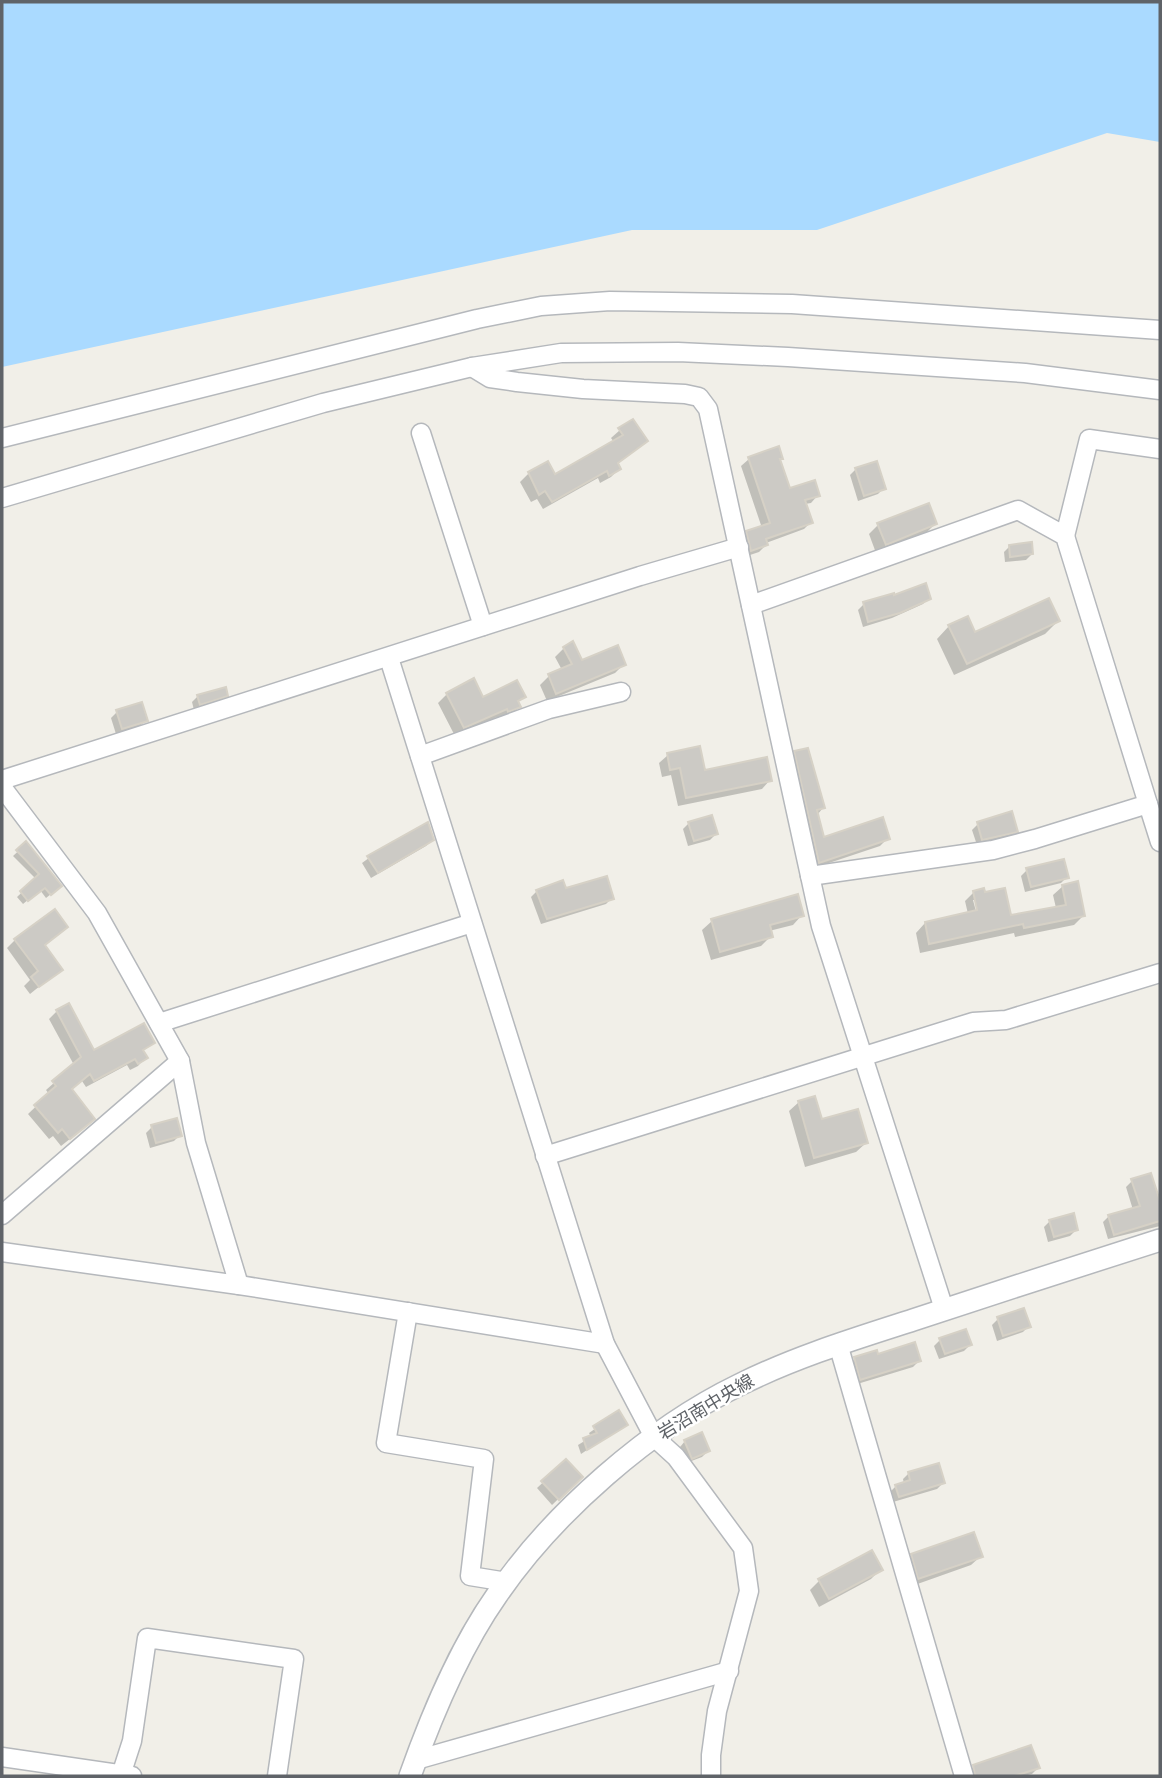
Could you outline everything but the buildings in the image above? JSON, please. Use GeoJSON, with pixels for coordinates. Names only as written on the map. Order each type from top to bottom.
{"type":"FeatureCollection","features":[{"type":"Feature","properties":{"kind":"street"},"geometry":{"type":"LineString","coordinates":[[2,438],[477,319],[541,306],[610,301],[792,304],[1160,330]]}},
{"type":"Feature","properties":{"kind":"street"},"geometry":{"type":"LineString","coordinates":[[2,498],[323,403],[472,367],[561,353],[678,352],[788,356],[1025,373],[1160,390]]}},
{"type":"Feature","properties":{"kind":"street"},"geometry":{"type":"LineString","coordinates":[[472,367],[490,378],[517,382],[583,389],[685,394],[699,397],[708,409],[821,926],[944,1309]]}},
{"type":"Feature","properties":{"kind":"street"},"geometry":{"type":"LineString","coordinates":[[421,433],[483,626]]}},
{"type":"Feature","properties":{"kind":"street"},"geometry":{"type":"LineString","coordinates":[[1159,833],[1065,536],[1089,439],[1160,449]]}},
{"type":"Feature","properties":{"kind":"street"},"geometry":{"type":"LineString","coordinates":[[751,605],[1018,510],[1065,536]]}},
{"type":"Feature","properties":{"kind":"street"},"geometry":{"type":"LineString","coordinates":[[2,780],[640,576],[739,547]]}},
{"type":"Feature","properties":{"kind":"street"},"geometry":{"type":"LineString","coordinates":[[389,657],[605,1343],[654,1437],[676,1457],[744,1548],[749,1591],[717,1711],[711,1776]]}},
{"type":"Feature","properties":{"kind":"street"},"geometry":{"type":"LineString","coordinates":[[420,756],[549,709],[621,692]]}},
{"type":"Feature","properties":{"kind":"street"},"geometry":{"type":"LineString","coordinates":[[2,788],[97,914],[180,1061],[196,1143],[239,1286]]}},
{"type":"Feature","properties":{"kind":"street"},"geometry":{"type":"LineString","coordinates":[[810,876],[993,850],[1148,804]]}},
{"type":"Feature","properties":{"kind":"street"},"geometry":{"type":"LineString","coordinates":[[159,1023],[472,923]]}},
{"type":"Feature","properties":{"kind":"street"},"geometry":{"type":"LineString","coordinates":[[545,1156],[973,1022],[1006,1020],[1160,973]]}},
{"type":"Feature","properties":{"kind":"street"},"geometry":{"type":"LineString","coordinates":[[2,1215],[180,1061]]}},
{"type":"Feature","properties":{"kind":"street","name":"岩沼南中央線"},"geometry":{"type":"LineString","coordinates":[[413,1768],[463,1651],[496,1595],[558,1521],[654,1437],[737,1385],[784,1364],[944,1309],[1160,1240]]}},
{"type":"Feature","properties":{"kind":"street"},"geometry":{"type":"LineString","coordinates":[[2,1252],[605,1343]]}},
{"type":"Feature","properties":{"kind":"street"},"geometry":{"type":"LineString","coordinates":[[408,1312],[386,1443],[484,1459],[470,1576],[506,1582]]}},
{"type":"Feature","properties":{"kind":"street"},"geometry":{"type":"LineString","coordinates":[[838,1344],[964,1776]]}},
{"type":"Feature","properties":{"kind":"street"},"geometry":{"type":"LineString","coordinates":[[2,1757],[127,1776],[147,1638],[294,1659],[276,1776]]}},
{"type":"Feature","properties":{"kind":"street"},"geometry":{"type":"LineString","coordinates":[[413,1768],[729,1671]]}},
{"type":"Feature","properties":{"kind":"water"},"geometry":{"type":"Polygon","coordinates":[[[2,2],[1160,2],[1160,142],[1107,133],[817,230],[632,230],[2,367],[2,2]]]}}]}
